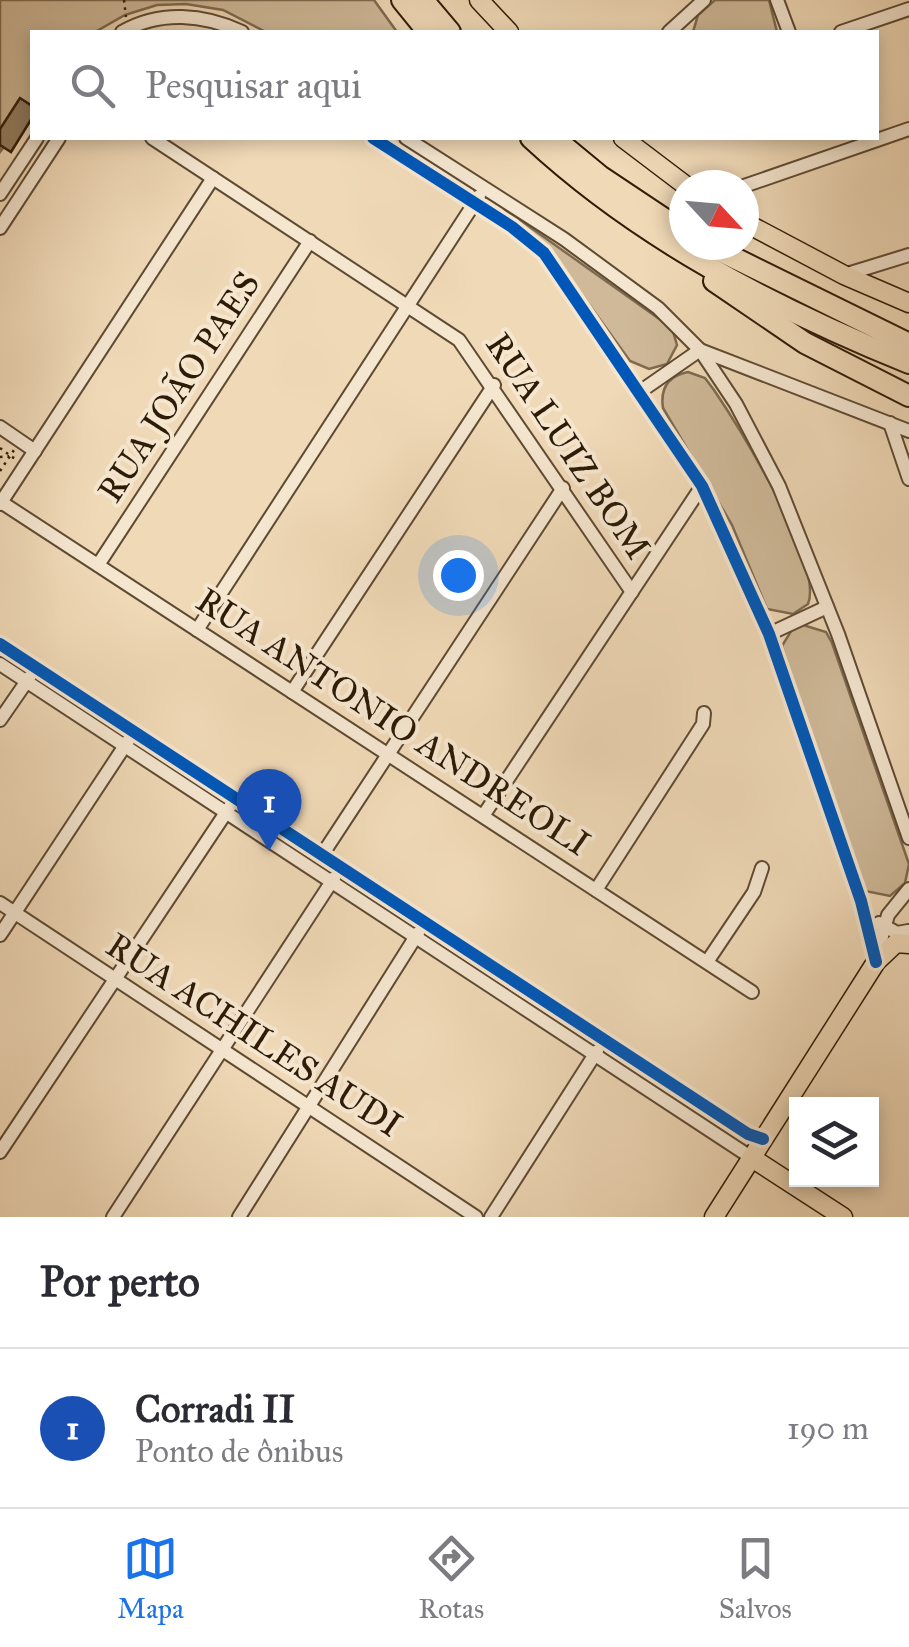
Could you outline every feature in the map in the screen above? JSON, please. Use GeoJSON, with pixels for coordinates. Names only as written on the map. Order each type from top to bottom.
{"type":"FeatureCollection","features":[{"type":"Feature","properties":{"kind":"highway"},"geometry":{"type":"LineString","coordinates":[[402,0],[426,30]]}},
{"type":"Feature","properties":{"kind":"highway"},"geometry":{"type":"LineString","coordinates":[[423,0],[448,30]]}},
{"type":"Feature","properties":{"kind":"highway"},"geometry":{"type":"LineString","coordinates":[[533,140],[588,188],[669,234]]}},
{"type":"Feature","properties":{"kind":"highway"},"geometry":{"type":"LineString","coordinates":[[556,140],[669,232]]}},
{"type":"Feature","properties":{"kind":"highway"},"geometry":{"type":"LineString","coordinates":[[699,260],[743,303],[805,343],[909,396]]}},
{"type":"Feature","properties":{"kind":"highway"},"geometry":{"type":"LineString","coordinates":[[714,260],[830,329],[909,363]]}},
{"type":"Feature","properties":{"kind":"highway"},"geometry":{"type":"LineString","coordinates":[[738,260],[909,344]]}},
{"type":"Feature","properties":{"kind":"main road"},"geometry":{"type":"LineString","coordinates":[[482,1],[507,30]]}},
{"type":"Feature","properties":{"kind":"main road"},"geometry":{"type":"LineString","coordinates":[[626,140],[669,173]]}},
{"type":"Feature","properties":{"kind":"main road"},"geometry":{"type":"LineString","coordinates":[[759,230],[844,276],[909,303]]}},
{"type":"Feature","properties":{"kind":"main road"},"geometry":{"type":"LineString","coordinates":[[714,1217],[876,962],[896,943],[909,944]]}},
{"type":"Feature","properties":{"kind":"main road"},"geometry":{"type":"LineString","coordinates":[[764,1138],[770,1170]]}},
{"type":"Feature","properties":{"kind":"main road"},"geometry":{"type":"LineString","coordinates":[[752,1158],[842,1217]]}},
{"type":"Feature","properties":{"kind":"street"},"geometry":{"type":"LineString","coordinates":[[674,30],[704,0]]}},
{"type":"Feature","properties":{"kind":"street"},"geometry":{"type":"LineString","coordinates":[[777,0],[788,30]]}},
{"type":"Feature","properties":{"kind":"street"},"geometry":{"type":"LineString","coordinates":[[847,30],[909,9]]}},
{"type":"Feature","properties":{"kind":"street"},"geometry":{"type":"LineString","coordinates":[[126,30],[180,16],[212,20],[237,30]]}},
{"type":"Feature","properties":{"kind":"street"},"geometry":{"type":"LineString","coordinates":[[879,139],[909,129]]}},
{"type":"Feature","properties":{"kind":"street"},"geometry":{"type":"LineString","coordinates":[[0,194],[36,140]]}},
{"type":"Feature","properties":{"kind":"street"},"geometry":{"type":"LineString","coordinates":[[0,228],[57,140]]}},
{"type":"Feature","properties":{"kind":"street","name":"RUA LUIZ BOM"},"geometry":{"type":"LineString","coordinates":[[155,140],[459,340],[494,385],[632,592]]}},
{"type":"Feature","properties":{"kind":"street"},"geometry":{"type":"LineString","coordinates":[[376,140],[544,253],[702,486],[769,634],[860,901],[876,962]]}},
{"type":"Feature","properties":{"kind":"street"},"geometry":{"type":"LineString","coordinates":[[409,140],[564,239],[658,308],[700,350],[736,404],[779,486],[827,607],[909,838]]}},
{"type":"Feature","properties":{"kind":"street"},"geometry":{"type":"LineString","coordinates":[[759,181],[877,140]]}},
{"type":"Feature","properties":{"kind":"street"},"geometry":{"type":"LineString","coordinates":[[1,503],[214,178]]}},
{"type":"Feature","properties":{"kind":"street"},"geometry":{"type":"LineString","coordinates":[[197,630],[484,188]]}},
{"type":"Feature","properties":{"kind":"street","name":"RUA JOÃO PAES"},"geometry":{"type":"LineString","coordinates":[[98,565],[310,241]]}},
{"type":"Feature","properties":{"kind":"street"},"geometry":{"type":"LineString","coordinates":[[844,276],[909,255]]}},
{"type":"Feature","properties":{"kind":"street"},"geometry":{"type":"LineString","coordinates":[[641,391],[700,350]]}},
{"type":"Feature","properties":{"kind":"street"},"geometry":{"type":"LineString","coordinates":[[700,350],[909,431]]}},
{"type":"Feature","properties":{"kind":"street"},"geometry":{"type":"LineString","coordinates":[[292,692],[494,385]]}},
{"type":"Feature","properties":{"kind":"street"},"geometry":{"type":"LineString","coordinates":[[890,424],[909,479]]}},
{"type":"Feature","properties":{"kind":"street"},"geometry":{"type":"LineString","coordinates":[[0,427],[35,451]]}},
{"type":"Feature","properties":{"kind":"street"},"geometry":{"type":"LineString","coordinates":[[483,816],[702,486]]}},
{"type":"Feature","properties":{"kind":"street"},"geometry":{"type":"LineString","coordinates":[[322,855],[563,488]]}},
{"type":"Feature","properties":{"kind":"street","name":"RUA ANTONIO ANDREOLI"},"geometry":{"type":"LineString","coordinates":[[1,503],[752,992]]}},
{"type":"Feature","properties":{"kind":"street"},"geometry":{"type":"LineString","coordinates":[[769,634],[827,607]]}},
{"type":"Feature","properties":{"kind":"street"},"geometry":{"type":"LineString","coordinates":[[0,644],[748,1134],[764,1138]]}},
{"type":"Feature","properties":{"kind":"street"},"geometry":{"type":"LineString","coordinates":[[0,664],[752,1158]]}},
{"type":"Feature","properties":{"kind":"street"},"geometry":{"type":"LineString","coordinates":[[0,720],[36,668]]}},
{"type":"Feature","properties":{"kind":"street"},"geometry":{"type":"LineString","coordinates":[[596,890],[703,724],[704,713]]}},
{"type":"Feature","properties":{"kind":"street"},"geometry":{"type":"LineString","coordinates":[[0,935],[134,732]]}},
{"type":"Feature","properties":{"kind":"street"},"geometry":{"type":"LineString","coordinates":[[0,1152],[235,798]]}},
{"type":"Feature","properties":{"kind":"street"},"geometry":{"type":"LineString","coordinates":[[113,1217],[340,868]]}},
{"type":"Feature","properties":{"kind":"street"},"geometry":{"type":"LineString","coordinates":[[707,962],[754,892],[762,868]]}},
{"type":"Feature","properties":{"kind":"street"},"geometry":{"type":"LineString","coordinates":[[876,962],[883,926],[893,905],[909,889]]}},
{"type":"Feature","properties":{"kind":"street"},"geometry":{"type":"LineString","coordinates":[[860,901],[883,926],[896,932],[909,931]]}},
{"type":"Feature","properties":{"kind":"street","name":"RUA ACHILES AUDI"},"geometry":{"type":"LineString","coordinates":[[0,902],[476,1217]]}},
{"type":"Feature","properties":{"kind":"street"},"geometry":{"type":"LineString","coordinates":[[239,1217],[425,922]]}},
{"type":"Feature","properties":{"kind":"street"},"geometry":{"type":"LineString","coordinates":[[491,1217],[604,1040]]}},
{"type":"Feature","properties":{"kind":"path"},"geometry":{"type":"LineString","coordinates":[[124,0],[126,30]]}},
{"type":"Feature","properties":{"kind":"path"},"geometry":{"type":"LineString","coordinates":[[0,470],[20,440]]}},
{"type":"Feature","properties":{"kind":"path"},"geometry":{"type":"LineString","coordinates":[[0,448],[25,466]]}},
{"type":"Feature","properties":{"kind":"path"},"geometry":{"type":"LineString","coordinates":[[0,457],[10,455]]}},
{"type":"Feature","properties":{"kind":"shaded area"},"geometry":{"type":"Polygon","coordinates":[[[0,0],[374,0],[396,30],[262,30],[223,10],[186,4],[157,5],[125,15],[99,30],[30,30],[30,121],[11,152],[4,147],[0,152],[0,0]]]}},
{"type":"Feature","properties":{"kind":"shaded area"},"geometry":{"type":"Polygon","coordinates":[[[715,0],[769,0],[776,30],[694,30],[698,15],[715,0]]]}},
{"type":"Feature","properties":{"kind":"shaded area"},"geometry":{"type":"Polygon","coordinates":[[[503,208],[672,328],[677,345],[667,364],[649,369],[630,361],[567,274],[503,208]]]}},
{"type":"Feature","properties":{"kind":"shaded area"},"geometry":{"type":"Polygon","coordinates":[[[688,372],[705,378],[714,390],[759,463],[792,528],[810,585],[808,604],[793,614],[767,609],[732,525],[663,408],[667,384],[688,372]]]}},
{"type":"Feature","properties":{"kind":"shaded area"},"geometry":{"type":"Polygon","coordinates":[[[803,625],[826,632],[832,643],[909,864],[905,883],[890,896],[865,891],[857,874],[782,646],[793,628],[803,625]]]}},
{"type":"Feature","properties":{"kind":"building"},"geometry":{"type":"Polygon","coordinates":[[[20,98],[30,105],[30,121],[11,152],[0,145],[0,129],[20,98]]]}},
{"type":"Feature","properties":{"kind":"cycle path"},"geometry":{"type":"LineString","coordinates":[[376,140],[512,227],[544,253],[702,486],[769,634],[861,901],[876,962]]}},
{"type":"Feature","properties":{"kind":"cycle path"},"geometry":{"type":"LineString","coordinates":[[0,644],[748,1134],[763,1139]]}},
{"type":"Feature","properties":{"kind":"place","name":"Corradi II"},"geometry":{"type":"Point","coordinates":[269,851]}}]}
